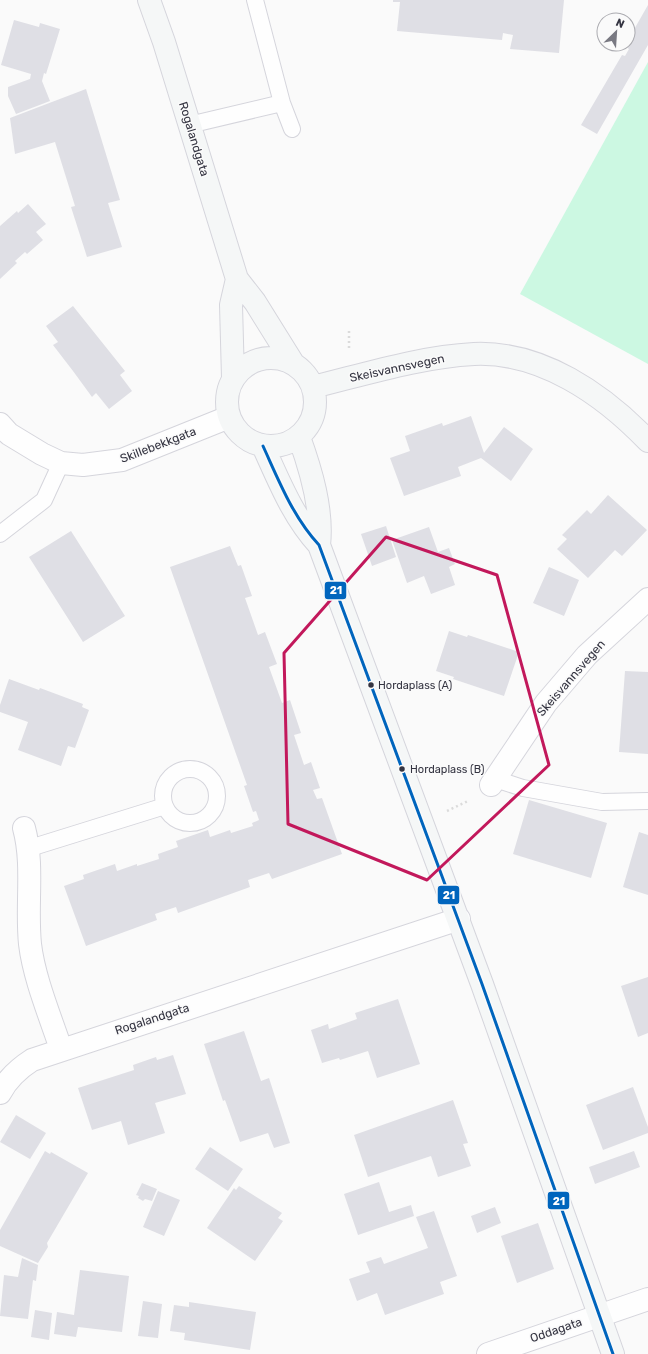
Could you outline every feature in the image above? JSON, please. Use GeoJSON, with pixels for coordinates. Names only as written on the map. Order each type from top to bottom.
{"type":"FeatureCollection","features":[{"type":"Feature","properties":{"kind":"street","name":"Rogalandgata"},"geometry":{"type":"LineString","coordinates":[[149,0],[164,42],[237,279],[255,302],[293,363]]}},
{"type":"Feature","properties":{"kind":"street"},"geometry":{"type":"LineString","coordinates":[[233,378],[231,305],[237,279]]}},
{"type":"Feature","properties":{"kind":"street","name":"Skeisvannsvegen"},"geometry":{"type":"LineString","coordinates":[[313,387],[434,358],[475,354],[516,358],[558,372],[591,392],[648,440]]}},
{"type":"Feature","properties":{"kind":"street"},"geometry":{"type":"LineString","coordinates":[[279,358],[293,363],[305,373],[313,387],[315,411],[309,425],[299,437],[285,445],[263,446],[248,441],[237,431],[226,408],[227,392],[233,378],[244,366],[258,359],[279,358]]}},
{"type":"Feature","properties":{"kind":"street","name":"Skillebekkgata"},"geometry":{"type":"LineString","coordinates":[[0,424],[9,434],[42,454],[61,463],[83,464],[122,460],[229,417]]}},
{"type":"Feature","properties":{"kind":"street"},"geometry":{"type":"LineString","coordinates":[[299,437],[308,462],[315,499],[320,531],[319,545]]}},
{"type":"Feature","properties":{"kind":"street"},"geometry":{"type":"LineString","coordinates":[[263,446],[292,508],[306,531],[319,545],[459,919],[614,1354]]}},
{"type":"Feature","properties":{"kind":"street","name":"Skeisvannsvegen"},"geometry":{"type":"LineString","coordinates":[[493,782],[546,703],[587,655],[648,599]]}},
{"type":"Feature","properties":{"kind":"street"},"geometry":{"type":"LineString","coordinates":[[27,838],[30,945],[36,970],[61,1049]]}},
{"type":"Feature","properties":{"kind":"street","name":"Rogalandgata"},"geometry":{"type":"LineString","coordinates":[[0,1093],[6,1082],[18,1069],[32,1060],[61,1049],[459,919]]}},
{"type":"Feature","properties":{"kind":"street","name":"Oddagata"},"geometry":{"type":"LineString","coordinates":[[488,1354],[648,1299]]}},
{"type":"Feature","properties":{"kind":"lane"},"geometry":{"type":"LineString","coordinates":[[255,0],[282,103],[292,129]]}},
{"type":"Feature","properties":{"kind":"lane"},"geometry":{"type":"LineString","coordinates":[[189,125],[282,103]]}},
{"type":"Feature","properties":{"kind":"lane"},"geometry":{"type":"LineString","coordinates":[[0,534],[44,500],[61,463]]}},
{"type":"Feature","properties":{"kind":"lane"},"geometry":{"type":"LineString","coordinates":[[493,782],[602,802],[648,801]]}},
{"type":"Feature","properties":{"kind":"lane"},"geometry":{"type":"LineString","coordinates":[[27,838],[165,806]]}},
{"type":"Feature","properties":{"kind":"highlighted area"},"geometry":{"type":"Polygon","coordinates":[[[386,537],[497,575],[549,765],[427,880],[288,824],[284,653],[386,537]]]}},
{"type":"Feature","properties":{"kind":"green space"},"geometry":{"type":"Polygon","coordinates":[[[648,62],[648,364],[520,294],[648,62]]]}},
{"type":"Feature","properties":{"kind":"building"},"geometry":{"type":"Polygon","coordinates":[[[393,0],[564,0],[559,53],[510,49],[513,35],[503,33],[502,40],[397,31],[400,2],[393,2],[393,0]]]}},
{"type":"Feature","properties":{"kind":"building"},"geometry":{"type":"Polygon","coordinates":[[[648,5],[648,45],[597,134],[581,125],[622,55],[625,56],[627,52],[636,52],[636,26],[648,5]]]}},
{"type":"Feature","properties":{"kind":"building"},"geometry":{"type":"Polygon","coordinates":[[[14,20],[39,27],[40,23],[60,29],[46,74],[44,73],[42,81],[50,101],[16,114],[8,96],[8,87],[30,79],[31,74],[1,65],[14,20]]]}},
{"type":"Feature","properties":{"kind":"building"},"geometry":{"type":"Polygon","coordinates":[[[86,89],[120,200],[108,203],[122,247],[87,257],[71,207],[75,206],[55,142],[15,154],[10,118],[86,89]]]}},
{"type":"Feature","properties":{"kind":"building"},"geometry":{"type":"Polygon","coordinates":[[[28,204],[46,224],[36,232],[43,240],[27,254],[25,252],[15,261],[17,263],[0,279],[0,226],[17,211],[18,213],[28,204]]]}},
{"type":"Feature","properties":{"kind":"building"},"geometry":{"type":"Polygon","coordinates":[[[73,306],[125,371],[120,375],[132,391],[109,409],[96,393],[92,397],[53,345],[58,342],[46,326],[73,306]]]}},
{"type":"Feature","properties":{"kind":"building"},"geometry":{"type":"Polygon","coordinates":[[[471,416],[484,453],[504,427],[533,449],[511,481],[481,458],[458,467],[461,476],[404,496],[390,458],[410,451],[405,436],[442,423],[443,426],[471,416]]]}},
{"type":"Feature","properties":{"kind":"building"},"geometry":{"type":"Polygon","coordinates":[[[608,495],[647,530],[622,556],[615,550],[588,578],[557,549],[567,539],[562,535],[587,510],[591,514],[608,495]]]}},
{"type":"Feature","properties":{"kind":"building"},"geometry":{"type":"Polygon","coordinates":[[[386,526],[396,557],[372,566],[361,534],[386,526]]]}},
{"type":"Feature","properties":{"kind":"building"},"geometry":{"type":"Polygon","coordinates":[[[429,527],[438,552],[449,548],[455,564],[449,567],[455,585],[431,594],[424,576],[407,583],[392,540],[429,527]]]}},
{"type":"Feature","properties":{"kind":"building"},"geometry":{"type":"Polygon","coordinates":[[[71,531],[125,616],[83,642],[29,557],[71,531]]]}},
{"type":"Feature","properties":{"kind":"building"},"geometry":{"type":"Polygon","coordinates":[[[230,546],[238,566],[241,565],[252,596],[245,598],[258,635],[265,632],[277,664],[269,667],[282,703],[290,700],[301,733],[294,735],[304,765],[311,762],[320,788],[313,790],[317,799],[322,798],[342,854],[272,879],[269,873],[248,880],[250,887],[178,913],[176,907],[155,914],[157,920],[86,946],[64,886],[84,879],[83,875],[115,864],[117,871],[137,864],[137,866],[159,859],[158,854],[178,847],[176,841],[208,830],[210,837],[230,830],[231,833],[253,826],[252,823],[259,820],[256,811],[253,812],[244,786],[247,785],[170,567],[230,546]]]}},
{"type":"Feature","properties":{"kind":"building"},"geometry":{"type":"Polygon","coordinates":[[[549,567],[579,580],[564,616],[533,603],[549,567]]]}},
{"type":"Feature","properties":{"kind":"building"},"geometry":{"type":"Polygon","coordinates":[[[449,631],[467,637],[468,635],[519,652],[504,696],[453,679],[454,677],[436,671],[449,631]]]}},
{"type":"Feature","properties":{"kind":"building"},"geometry":{"type":"Polygon","coordinates":[[[625,671],[648,672],[648,754],[619,752],[625,671]]]}},
{"type":"Feature","properties":{"kind":"building"},"geometry":{"type":"Polygon","coordinates":[[[9,679],[39,690],[40,688],[83,704],[82,707],[89,710],[75,748],[68,746],[61,766],[18,750],[28,722],[0,712],[0,705],[9,679]]]}},
{"type":"Feature","properties":{"kind":"building"},"geometry":{"type":"Polygon","coordinates":[[[529,800],[607,823],[591,878],[513,854],[529,800]]]}},
{"type":"Feature","properties":{"kind":"building"},"geometry":{"type":"Polygon","coordinates":[[[639,832],[648,835],[648,895],[623,887],[639,832]]]}},
{"type":"Feature","properties":{"kind":"building"},"geometry":{"type":"Polygon","coordinates":[[[648,977],[648,1033],[638,1037],[621,986],[648,977]]]}},
{"type":"Feature","properties":{"kind":"building"},"geometry":{"type":"Polygon","coordinates":[[[398,999],[420,1064],[377,1078],[368,1051],[340,1060],[339,1058],[322,1063],[311,1030],[328,1024],[329,1029],[357,1019],[355,1013],[398,999]]]}},
{"type":"Feature","properties":{"kind":"building"},"geometry":{"type":"Polygon","coordinates":[[[244,1031],[261,1081],[269,1078],[290,1143],[274,1148],[268,1133],[240,1142],[225,1100],[223,1101],[204,1044],[244,1031]]]}},
{"type":"Feature","properties":{"kind":"building"},"geometry":{"type":"Polygon","coordinates":[[[173,1055],[186,1094],[155,1103],[165,1133],[128,1145],[121,1121],[92,1130],[78,1088],[134,1070],[133,1065],[156,1057],[157,1060],[173,1055]]]}},
{"type":"Feature","properties":{"kind":"building"},"geometry":{"type":"Polygon","coordinates":[[[633,1087],[648,1127],[648,1133],[603,1150],[586,1105],[633,1087]]]}},
{"type":"Feature","properties":{"kind":"building"},"geometry":{"type":"Polygon","coordinates":[[[453,1100],[468,1143],[463,1144],[471,1166],[438,1177],[431,1156],[368,1177],[354,1135],[453,1100]]]}},
{"type":"Feature","properties":{"kind":"building"},"geometry":{"type":"Polygon","coordinates":[[[16,1115],[46,1133],[30,1159],[0,1142],[16,1115]]]}},
{"type":"Feature","properties":{"kind":"building"},"geometry":{"type":"Polygon","coordinates":[[[210,1147],[243,1169],[228,1191],[195,1169],[210,1147]]]}},
{"type":"Feature","properties":{"kind":"building"},"geometry":{"type":"Polygon","coordinates":[[[45,1151],[50,1154],[51,1152],[88,1173],[47,1243],[48,1247],[38,1263],[0,1246],[0,1230],[45,1151]]]}},
{"type":"Feature","properties":{"kind":"building"},"geometry":{"type":"Polygon","coordinates":[[[634,1151],[640,1167],[595,1184],[589,1167],[634,1151]]]}},
{"type":"Feature","properties":{"kind":"building"},"geometry":{"type":"Polygon","coordinates":[[[379,1182],[389,1212],[411,1205],[414,1216],[358,1235],[344,1194],[379,1182]]]}},
{"type":"Feature","properties":{"kind":"building"},"geometry":{"type":"Polygon","coordinates":[[[142,1183],[157,1189],[152,1201],[145,1199],[143,1201],[136,1195],[142,1183]]]}},
{"type":"Feature","properties":{"kind":"building"},"geometry":{"type":"Polygon","coordinates":[[[239,1186],[282,1213],[278,1218],[283,1221],[255,1261],[207,1228],[234,1188],[236,1190],[239,1186]]]}},
{"type":"Feature","properties":{"kind":"building"},"geometry":{"type":"Polygon","coordinates":[[[158,1191],[180,1200],[164,1236],[143,1227],[158,1191]]]}},
{"type":"Feature","properties":{"kind":"building"},"geometry":{"type":"Polygon","coordinates":[[[495,1207],[501,1223],[477,1233],[471,1216],[495,1207]]]}},
{"type":"Feature","properties":{"kind":"building"},"geometry":{"type":"Polygon","coordinates":[[[434,1211],[457,1276],[440,1282],[444,1294],[385,1315],[377,1293],[357,1301],[349,1279],[370,1272],[366,1262],[381,1257],[384,1264],[428,1248],[416,1217],[434,1211]]]}},
{"type":"Feature","properties":{"kind":"building"},"geometry":{"type":"Polygon","coordinates":[[[538,1223],[554,1269],[517,1283],[501,1236],[538,1223]]]}},
{"type":"Feature","properties":{"kind":"building"},"geometry":{"type":"Polygon","coordinates":[[[22,1258],[38,1265],[36,1281],[33,1280],[28,1319],[0,1316],[4,1275],[18,1277],[22,1258]]]}},
{"type":"Feature","properties":{"kind":"building"},"geometry":{"type":"Polygon","coordinates":[[[80,1270],[129,1276],[122,1332],[78,1327],[76,1337],[54,1334],[57,1312],[74,1315],[80,1270]]]}},
{"type":"Feature","properties":{"kind":"building"},"geometry":{"type":"Polygon","coordinates":[[[143,1301],[162,1304],[158,1338],[138,1336],[143,1301]]]}},
{"type":"Feature","properties":{"kind":"building"},"geometry":{"type":"Polygon","coordinates":[[[189,1302],[256,1312],[250,1350],[184,1340],[185,1333],[170,1331],[174,1305],[189,1307],[189,1302]]]}},
{"type":"Feature","properties":{"kind":"building"},"geometry":{"type":"Polygon","coordinates":[[[35,1310],[52,1313],[49,1340],[31,1337],[35,1310]]]}},
{"type":"Feature","properties":{"kind":"transit line","name":"21"},"geometry":{"type":"LineString","coordinates":[[263,446],[294,511],[319,545],[482,984],[613,1354]]}},
{"type":"Feature","properties":{"kind":"place","name":"Hordaplass (A)"},"geometry":{"type":"Point","coordinates":[371,685]}},
{"type":"Feature","properties":{"kind":"place","name":"Hordaplass (B)"},"geometry":{"type":"Point","coordinates":[402,769]}}]}
